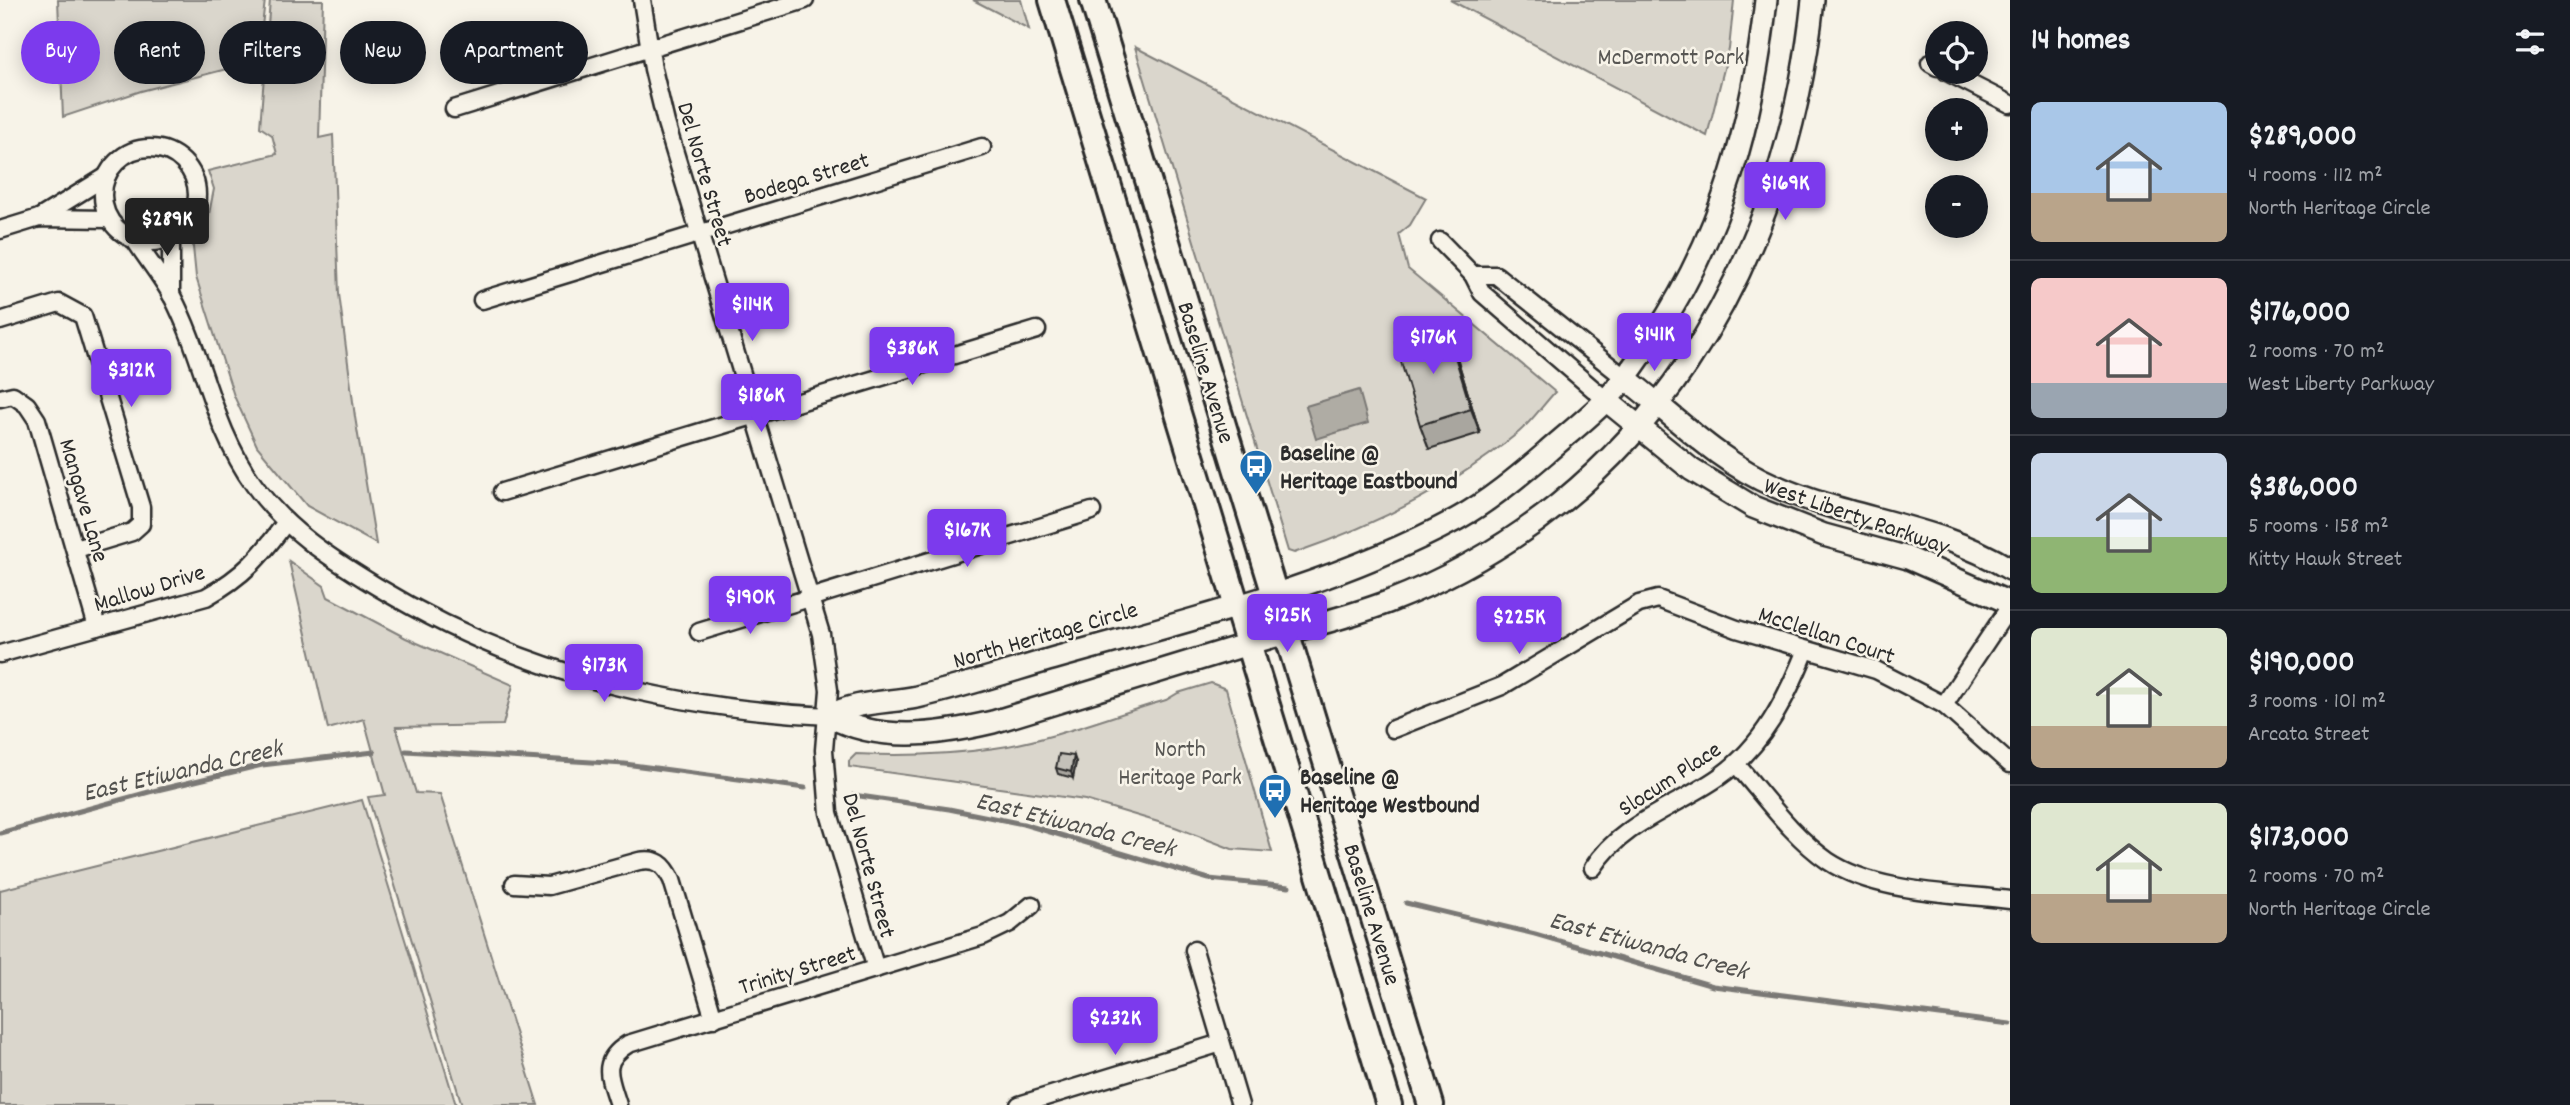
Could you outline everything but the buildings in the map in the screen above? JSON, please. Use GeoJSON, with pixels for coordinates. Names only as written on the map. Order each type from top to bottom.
{"type":"FeatureCollection","features":[{"type":"Feature","properties":{"kind":"main road","name":"Baseline Avenue"},"geometry":{"type":"LineString","coordinates":[[1052,0],[1389,1105]]}},
{"type":"Feature","properties":{"kind":"main road","name":"Baseline Avenue"},"geometry":{"type":"LineString","coordinates":[[1093,0],[1431,1105]]}},
{"type":"Feature","properties":{"kind":"street","name":"Del Norte Street"},"geometry":{"type":"LineString","coordinates":[[642,0],[649,49],[666,123],[811,598],[824,652],[829,716],[824,750],[829,813],[876,969]]}},
{"type":"Feature","properties":{"kind":"street"},"geometry":{"type":"LineString","coordinates":[[454,109],[805,0]]}},
{"type":"Feature","properties":{"kind":"street","name":"North Heritage Circle"},"geometry":{"type":"LineString","coordinates":[[829,716],[849,707],[911,698],[961,685],[1274,593],[1378,556],[1461,517],[1518,476],[1606,400],[1625,377],[1676,301],[1726,195],[1756,69],[1766,0]]}},
{"type":"Feature","properties":{"kind":"street","name":"North Heritage Circle"},"geometry":{"type":"LineString","coordinates":[[172,295],[220,426],[255,486],[286,522],[312,545],[403,602],[459,631],[562,673],[639,694],[715,708],[829,716],[870,733],[945,732],[993,722],[1387,602],[1482,556],[1522,530],[1575,488],[1639,426],[1718,318],[1762,224],[1794,116],[1813,0]]}},
{"type":"Feature","properties":{"kind":"street"},"geometry":{"type":"LineString","coordinates":[[1971,84],[2010,104]]}},
{"type":"Feature","properties":{"kind":"street","name":"Bodega Street"},"geometry":{"type":"LineString","coordinates":[[482,300],[982,147]]}},
{"type":"Feature","properties":{"kind":"street"},"geometry":{"type":"LineString","coordinates":[[0,230],[39,218],[107,176],[125,155],[137,149],[164,150],[177,156],[194,178],[196,205],[191,218],[171,237],[153,242],[134,239],[116,228],[109,219],[103,197],[107,176]]}},
{"type":"Feature","properties":{"kind":"street"},"geometry":{"type":"LineString","coordinates":[[39,218],[97,216],[109,219]]}},
{"type":"Feature","properties":{"kind":"street"},"geometry":{"type":"LineString","coordinates":[[171,237],[172,295]]}},
{"type":"Feature","properties":{"kind":"street"},"geometry":{"type":"LineString","coordinates":[[134,239],[172,295]]}},
{"type":"Feature","properties":{"kind":"street","name":"West Liberty Parkway"},"geometry":{"type":"LineString","coordinates":[[1440,241],[1473,275],[1482,293],[1606,400],[1703,477],[1753,507],[1824,535],[1908,558],[2010,605]]}},
{"type":"Feature","properties":{"kind":"street","name":"West Liberty Parkway"},"geometry":{"type":"LineString","coordinates":[[1473,275],[1496,275],[1658,403],[1707,447],[1773,486],[1804,498],[1909,526],[1973,550],[2010,569]]}},
{"type":"Feature","properties":{"kind":"street"},"geometry":{"type":"LineString","coordinates":[[0,321],[59,303],[83,316],[141,508],[141,524],[132,532],[76,549]]}},
{"type":"Feature","properties":{"kind":"street"},"geometry":{"type":"LineString","coordinates":[[502,492],[1037,330]]}},
{"type":"Feature","properties":{"kind":"street","name":"Mangave Lane"},"geometry":{"type":"LineString","coordinates":[[6,397],[27,405],[37,420],[97,627]]}},
{"type":"Feature","properties":{"kind":"street"},"geometry":{"type":"LineString","coordinates":[[699,632],[1092,511]]}},
{"type":"Feature","properties":{"kind":"street","name":"Mallow Drive"},"geometry":{"type":"LineString","coordinates":[[0,654],[206,597],[236,581],[258,560],[286,522]]}},
{"type":"Feature","properties":{"kind":"street","name":"McClellan Court"},"geometry":{"type":"LineString","coordinates":[[1394,729],[1502,686],[1649,600],[1668,602],[1737,629],[1876,670],[1944,705],[2010,764]]}},
{"type":"Feature","properties":{"kind":"street"},"geometry":{"type":"LineString","coordinates":[[1944,705],[2010,605]]}},
{"type":"Feature","properties":{"kind":"street","name":"Slocum Place"},"geometry":{"type":"LineString","coordinates":[[1593,868],[1614,841],[1736,764],[1782,705],[1806,650]]}},
{"type":"Feature","properties":{"kind":"street"},"geometry":{"type":"LineString","coordinates":[[1736,764],[1803,840],[1845,870],[1888,884],[2010,900]]}},
{"type":"Feature","properties":{"kind":"street"},"geometry":{"type":"LineString","coordinates":[[514,884],[549,886],[639,861],[650,859],[661,862],[672,880],[713,1019]]}},
{"type":"Feature","properties":{"kind":"street","name":"Trinity Street"},"geometry":{"type":"LineString","coordinates":[[618,1105],[609,1075],[612,1056],[628,1044],[983,936],[1010,923],[1032,905]]}},
{"type":"Feature","properties":{"kind":"street"},"geometry":{"type":"LineString","coordinates":[[1194,950],[1240,1105]]}},
{"type":"Feature","properties":{"kind":"street"},"geometry":{"type":"LineString","coordinates":[[1019,1105],[1222,1044]]}},
{"type":"Feature","properties":{"kind":"green space"},"geometry":{"type":"Polygon","coordinates":[[[58,0],[265,0],[263,21],[219,21],[219,71],[205,75],[205,21],[114,21],[114,84],[168,84],[63,117],[62,84],[100,84],[100,21],[59,21],[58,0]]]}},
{"type":"Feature","properties":{"kind":"green space"},"geometry":{"type":"Polygon","coordinates":[[[270,0],[323,0],[322,21],[268,21],[270,0]]]}},
{"type":"Feature","properties":{"kind":"green space"},"geometry":{"type":"Polygon","coordinates":[[[973,0],[1021,0],[1029,29],[973,0]]]}},
{"type":"Feature","properties":{"kind":"green space","name":"McDermott Park"},"geometry":{"type":"Polygon","coordinates":[[[1450,0],[1734,0],[1729,49],[1707,136],[1450,0]]]}},
{"type":"Feature","properties":{"kind":"green space"},"geometry":{"type":"Polygon","coordinates":[[[1135,47],[1426,198],[1410,225],[1399,234],[1408,269],[1555,392],[1528,423],[1467,470],[1412,503],[1324,542],[1294,553],[1288,551],[1135,47]]]}},
{"type":"Feature","properties":{"kind":"green space"},"geometry":{"type":"Polygon","coordinates":[[[263,84],[321,84],[319,138],[333,135],[339,294],[355,417],[376,544],[307,506],[257,446],[234,396],[196,277],[193,247],[208,219],[214,189],[208,171],[277,154],[272,135],[260,127],[263,84]]]}},
{"type":"Feature","properties":{"kind":"green space"},"geometry":{"type":"Polygon","coordinates":[[[289,561],[324,586],[328,597],[406,638],[513,685],[503,725],[396,727],[416,793],[440,794],[538,1105],[462,1105],[368,797],[385,795],[364,719],[328,729],[289,561]]]}},
{"type":"Feature","properties":{"kind":"green space","name":"North Heritage Park"},"geometry":{"type":"Polygon","coordinates":[[[1211,683],[1226,689],[1272,852],[1232,849],[1175,827],[1085,800],[849,767],[849,761],[856,754],[960,752],[1038,739],[1166,700],[1178,693],[1211,683]]]}},
{"type":"Feature","properties":{"kind":"green space"},"geometry":{"type":"Polygon","coordinates":[[[362,800],[456,1105],[0,1105],[0,890],[362,800]]]}},
{"type":"Feature","properties":{"kind":"shaded area"},"geometry":{"type":"Polygon","coordinates":[[[1359,390],[1368,423],[1316,439],[1306,406],[1359,390]]]}},
{"type":"Feature","properties":{"kind":"waterway","name":"East Etiwanda Creek"},"geometry":{"type":"LineString","coordinates":[[406,751],[625,764],[805,788]]}},
{"type":"Feature","properties":{"kind":"waterway","name":"East Etiwanda Creek"},"geometry":{"type":"LineString","coordinates":[[0,833],[149,792],[262,765],[374,752]]}},
{"type":"Feature","properties":{"kind":"waterway","name":"East Etiwanda Creek"},"geometry":{"type":"LineString","coordinates":[[853,795],[949,809],[1023,824],[1209,879],[1289,887]]}},
{"type":"Feature","properties":{"kind":"waterway","name":"East Etiwanda Creek"},"geometry":{"type":"LineString","coordinates":[[1406,903],[1535,934],[1713,986],[2010,1024]]}},
{"type":"Feature","properties":{"kind":"place","name":"Baseline @ Heritage Eastbound"},"geometry":{"type":"Point","coordinates":[1256,496]}},
{"type":"Feature","properties":{"kind":"place","name":"Baseline @ Heritage Westbound"},"geometry":{"type":"Point","coordinates":[1275,820]}}]}
